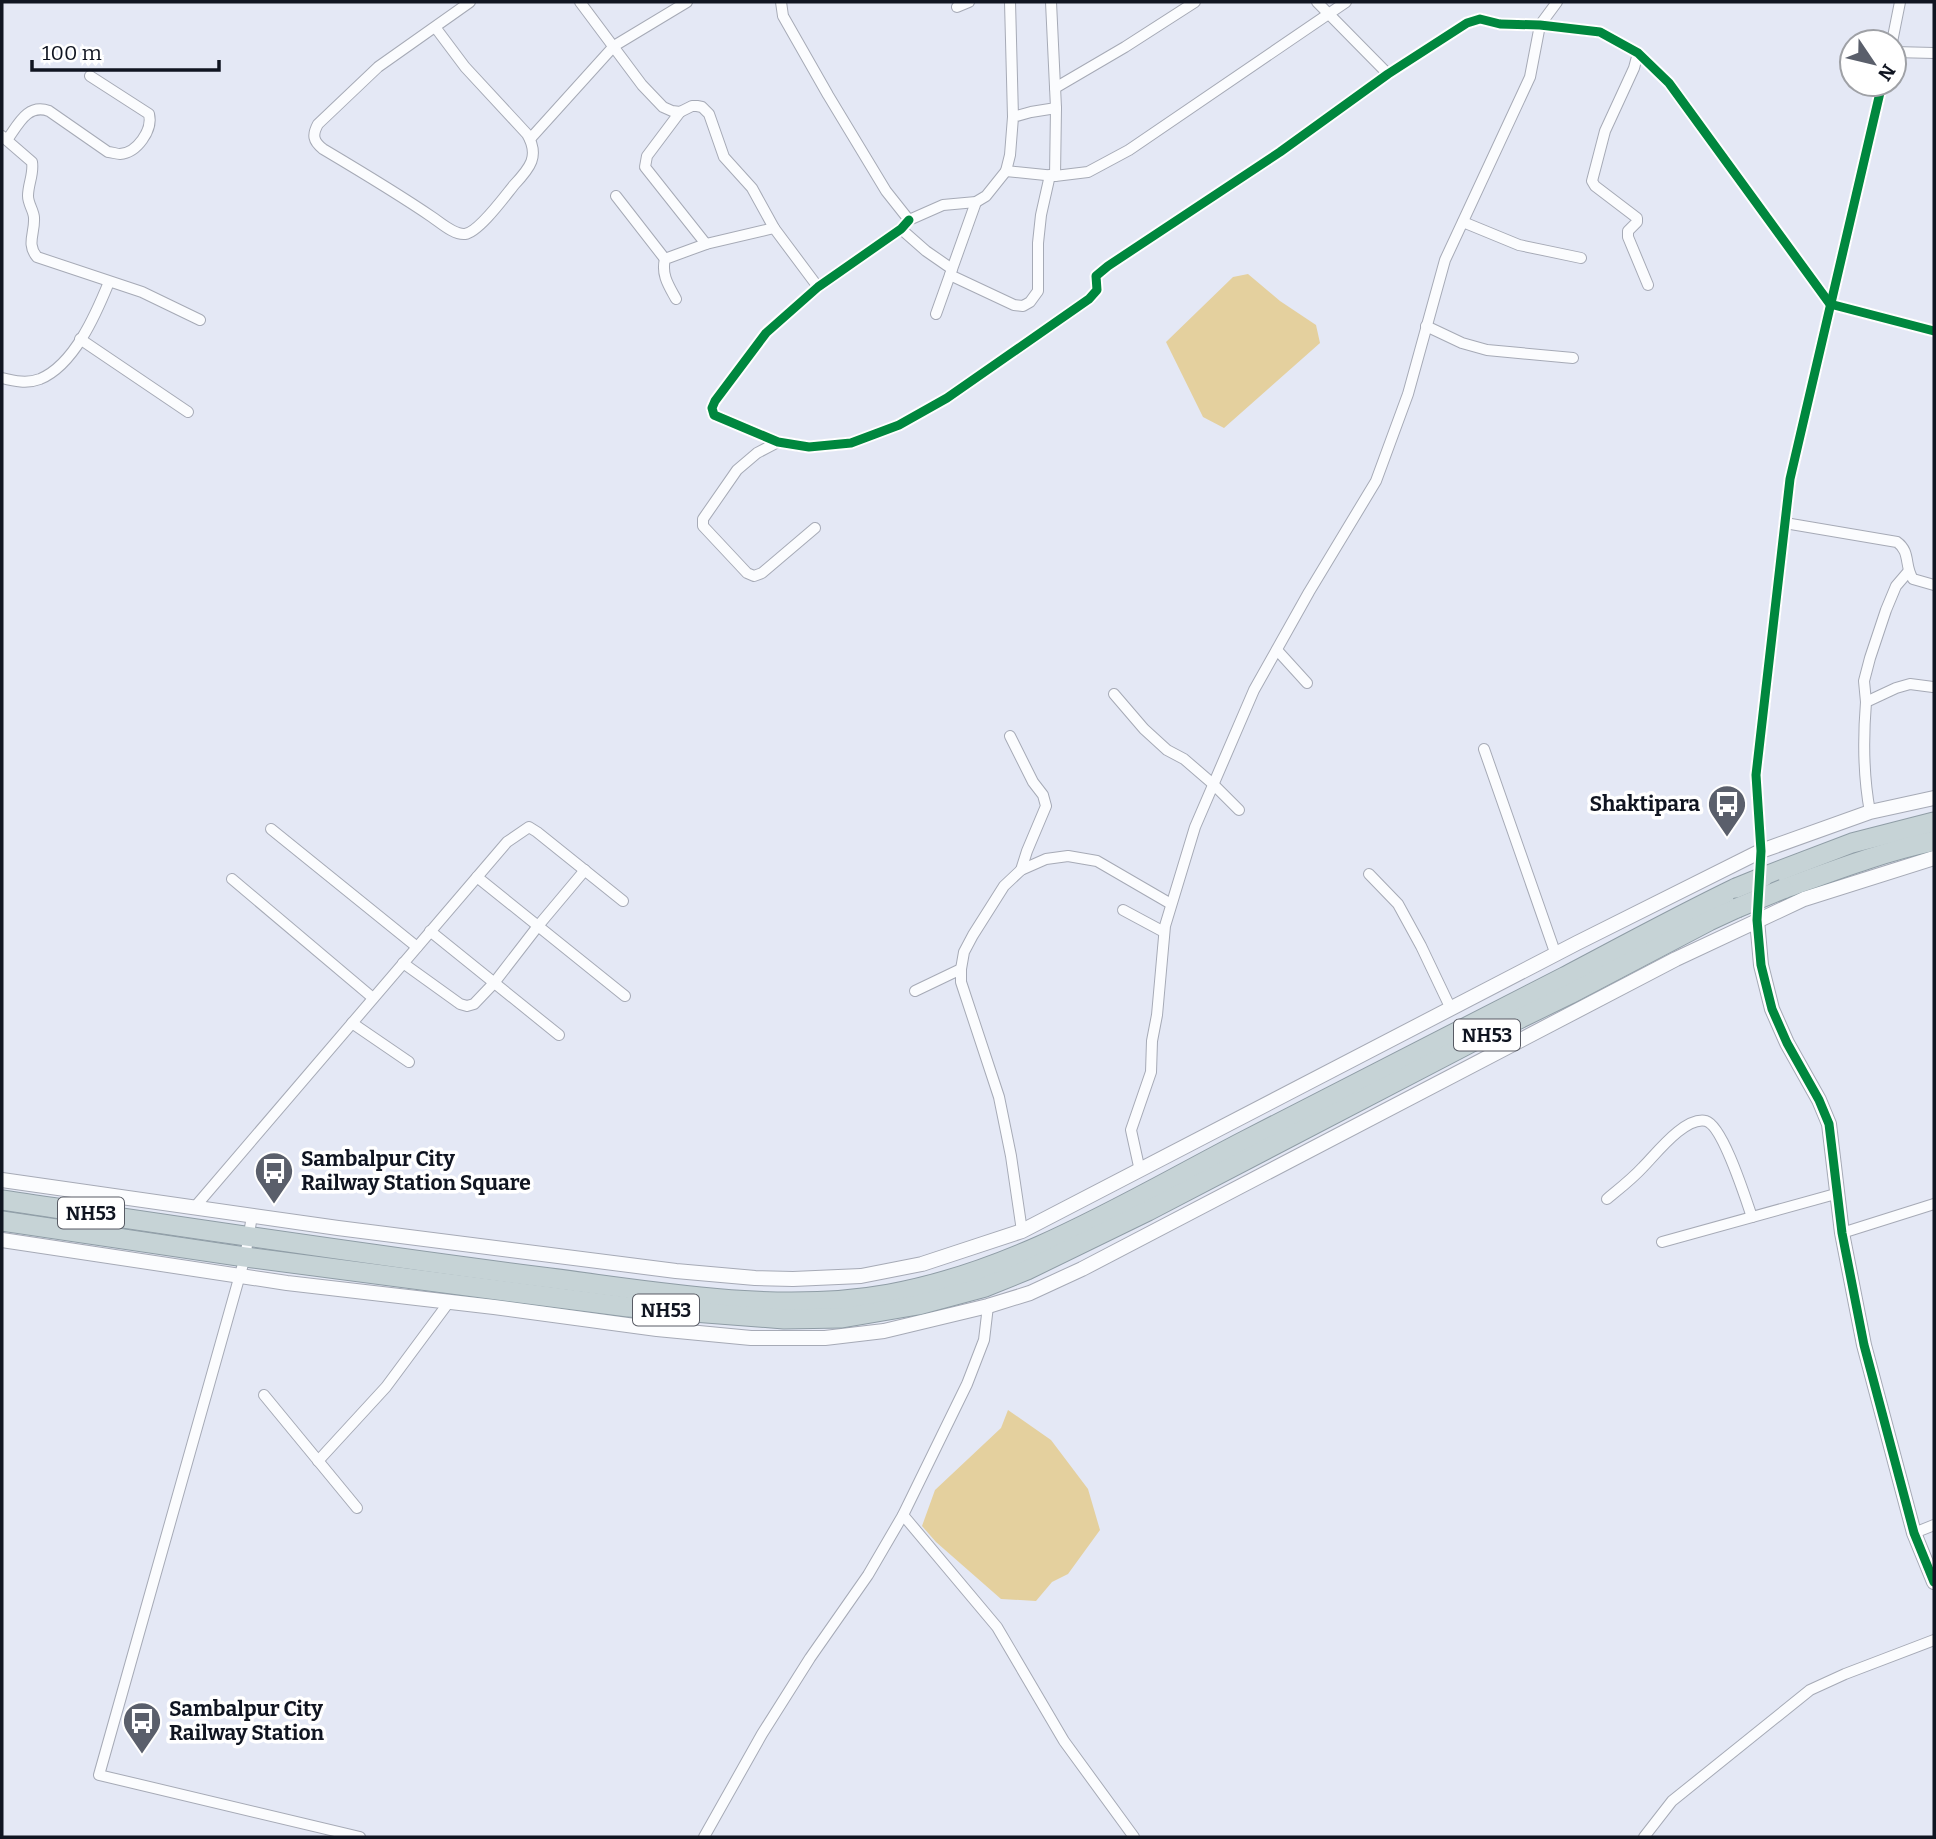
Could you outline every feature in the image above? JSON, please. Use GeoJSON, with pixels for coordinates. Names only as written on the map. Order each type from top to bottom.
{"type":"FeatureCollection","features":[{"type":"Feature","properties":{"kind":"highway","name":"NH53"},"geometry":{"type":"LineString","coordinates":[[2,1221],[242,1266],[628,1307],[784,1319],[842,1318],[918,1306],[985,1287],[1027,1270],[1148,1211],[1291,1126],[1736,888],[1852,843],[1934,822]]}},
{"type":"Feature","properties":{"kind":"highway","name":"NH53"},"geometry":{"type":"LineString","coordinates":[[2,1200],[466,1268],[712,1297],[777,1301],[856,1299],[894,1293],[984,1268],[1025,1252],[1570,995],[1709,921],[1755,901],[1858,861],[1895,849],[1934,841]]}},
{"type":"Feature","properties":{"kind":"main road"},"geometry":{"type":"LineString","coordinates":[[2,1180],[509,1251],[755,1278],[861,1276],[922,1264],[1022,1231],[1761,851],[1870,812],[1934,798]]}},
{"type":"Feature","properties":{"kind":"main road"},"geometry":{"type":"LineString","coordinates":[[2,1240],[242,1266],[449,1302],[657,1329],[751,1338],[825,1338],[873,1332],[989,1306],[1030,1293],[1082,1269],[1676,959],[1757,920],[1804,899],[1934,858]]}},
{"type":"Feature","properties":{"kind":"main road"},"geometry":{"type":"LineString","coordinates":[[1757,920],[1760,965],[1772,1009],[1829,1124],[1842,1233],[1864,1345],[1914,1533],[1934,1582]]}},
{"type":"Feature","properties":{"kind":"street"},"geometry":{"type":"LineString","coordinates":[[435,27],[465,67],[530,139],[534,152],[525,173],[474,230],[468,233],[461,234],[450,229],[323,149],[315,141],[314,131],[377,67],[470,2]]}},
{"type":"Feature","properties":{"kind":"street"},"geometry":{"type":"LineString","coordinates":[[580,2],[642,85],[663,107],[680,112]]}},
{"type":"Feature","properties":{"kind":"street"},"geometry":{"type":"LineString","coordinates":[[530,139],[614,46],[687,2]]}},
{"type":"Feature","properties":{"kind":"street"},"geometry":{"type":"LineString","coordinates":[[781,2],[783,16],[828,96],[905,224],[926,251],[951,272],[1014,305],[1023,306],[1030,302],[1038,291],[1041,215],[1052,176],[1056,108],[1051,2]]}},
{"type":"Feature","properties":{"kind":"street"},"geometry":{"type":"LineString","coordinates":[[957,7],[969,2]]}},
{"type":"Feature","properties":{"kind":"street"},"geometry":{"type":"LineString","coordinates":[[1010,2],[1013,117],[1006,171],[986,196],[976,202],[943,205],[905,224],[818,287],[766,334],[713,404],[712,413],[716,417],[778,442],[809,447],[851,443],[899,425],[947,398],[1089,299],[1096,292],[1098,274],[1108,266],[1280,152],[1388,75],[1475,19],[1500,24],[1540,25],[1600,32],[1637,53],[1669,83],[1830,304],[1934,331]]}},
{"type":"Feature","properties":{"kind":"street"},"geometry":{"type":"LineString","coordinates":[[1055,88],[1195,2]]}},
{"type":"Feature","properties":{"kind":"street"},"geometry":{"type":"LineString","coordinates":[[1317,2],[1388,75]]}},
{"type":"Feature","properties":{"kind":"street"},"geometry":{"type":"LineString","coordinates":[[1006,171],[1052,176],[1088,172],[1129,150],[1346,2]]}},
{"type":"Feature","properties":{"kind":"street"},"geometry":{"type":"LineString","coordinates":[[1895,28],[1900,2]]}},
{"type":"Feature","properties":{"kind":"street"},"geometry":{"type":"LineString","coordinates":[[1140,1171],[1132,1130],[1151,1072],[1164,932],[1195,827],[1254,690],[1376,481],[1408,394],[1445,260],[1530,77],[1540,25],[1550,5]]}},
{"type":"Feature","properties":{"kind":"street"},"geometry":{"type":"LineString","coordinates":[[1908,52],[1934,53]]}},
{"type":"Feature","properties":{"kind":"street"},"geometry":{"type":"LineString","coordinates":[[1637,53],[1634,68],[1605,131],[1592,181],[1637,219],[1628,231],[1628,237],[1648,285]]}},
{"type":"Feature","properties":{"kind":"street"},"geometry":{"type":"LineString","coordinates":[[90,76],[149,114],[148,129],[130,152],[119,155],[108,152],[41,108],[26,114],[4,138],[30,159],[33,166],[28,194],[34,219],[31,244],[34,254],[42,260],[142,292],[200,320]]}},
{"type":"Feature","properties":{"kind":"street"},"geometry":{"type":"LineString","coordinates":[[1757,920],[1761,851],[1756,775],[1790,479],[1879,98]]}},
{"type":"Feature","properties":{"kind":"street"},"geometry":{"type":"LineString","coordinates":[[706,244],[645,167],[648,156],[680,112],[692,106],[702,107],[709,114],[724,158],[752,188],[775,228],[818,287]]}},
{"type":"Feature","properties":{"kind":"street"},"geometry":{"type":"LineString","coordinates":[[1013,117],[1056,108]]}},
{"type":"Feature","properties":{"kind":"street"},"geometry":{"type":"LineString","coordinates":[[616,196],[665,259],[663,271],[676,299]]}},
{"type":"Feature","properties":{"kind":"street"},"geometry":{"type":"LineString","coordinates":[[936,314],[976,202]]}},
{"type":"Feature","properties":{"kind":"street"},"geometry":{"type":"LineString","coordinates":[[1463,222],[1519,245],[1581,258]]}},
{"type":"Feature","properties":{"kind":"street"},"geometry":{"type":"LineString","coordinates":[[665,259],[706,244],[775,228]]}},
{"type":"Feature","properties":{"kind":"street"},"geometry":{"type":"LineString","coordinates":[[2,378],[20,382],[38,380],[54,371],[92,322],[109,282]]}},
{"type":"Feature","properties":{"kind":"street"},"geometry":{"type":"LineString","coordinates":[[1426,326],[1462,343],[1487,350],[1573,358]]}},
{"type":"Feature","properties":{"kind":"street"},"geometry":{"type":"LineString","coordinates":[[80,339],[188,412]]}},
{"type":"Feature","properties":{"kind":"street"},"geometry":{"type":"LineString","coordinates":[[778,442],[757,453],[737,470],[703,519],[703,526],[747,573],[754,576],[762,573],[815,528]]}},
{"type":"Feature","properties":{"kind":"street"},"geometry":{"type":"LineString","coordinates":[[1784,523],[1897,542],[1904,547],[1908,558],[1908,572],[1913,579],[1934,585]]}},
{"type":"Feature","properties":{"kind":"street"},"geometry":{"type":"LineString","coordinates":[[1870,812],[1865,784],[1864,681],[1885,610],[1896,586],[1908,572]]}},
{"type":"Feature","properties":{"kind":"street"},"geometry":{"type":"LineString","coordinates":[[1276,650],[1307,683]]}},
{"type":"Feature","properties":{"kind":"street"},"geometry":{"type":"LineString","coordinates":[[1866,702],[1910,684],[1933,687]]}},
{"type":"Feature","properties":{"kind":"street"},"geometry":{"type":"LineString","coordinates":[[1114,694],[1144,729],[1213,784],[1239,810]]}},
{"type":"Feature","properties":{"kind":"street"},"geometry":{"type":"LineString","coordinates":[[1010,736],[1033,782],[1043,795],[1046,806],[1021,870]]}},
{"type":"Feature","properties":{"kind":"street"},"geometry":{"type":"LineString","coordinates":[[1484,749],[1556,955]]}},
{"type":"Feature","properties":{"kind":"street"},"geometry":{"type":"LineString","coordinates":[[194,1208],[507,842],[529,827],[623,901]]}},
{"type":"Feature","properties":{"kind":"street"},"geometry":{"type":"LineString","coordinates":[[271,829],[417,947]]}},
{"type":"Feature","properties":{"kind":"street"},"geometry":{"type":"LineString","coordinates":[[1022,1231],[999,1097],[961,982],[964,952],[1004,887],[1021,870],[1046,859],[1069,856],[1097,861],[1171,904]]}},
{"type":"Feature","properties":{"kind":"street"},"geometry":{"type":"LineString","coordinates":[[1915,863],[1934,866]]}},
{"type":"Feature","properties":{"kind":"street"},"geometry":{"type":"LineString","coordinates":[[403,963],[460,1004],[474,1004],[585,870]]}},
{"type":"Feature","properties":{"kind":"street"},"geometry":{"type":"LineString","coordinates":[[1369,874],[1398,904],[1451,1009]]}},
{"type":"Feature","properties":{"kind":"street"},"geometry":{"type":"LineString","coordinates":[[477,877],[625,996]]}},
{"type":"Feature","properties":{"kind":"street"},"geometry":{"type":"LineString","coordinates":[[232,879],[373,998]]}},
{"type":"Feature","properties":{"kind":"street"},"geometry":{"type":"LineString","coordinates":[[1123,910],[1164,932]]}},
{"type":"Feature","properties":{"kind":"street"},"geometry":{"type":"LineString","coordinates":[[430,932],[559,1035]]}},
{"type":"Feature","properties":{"kind":"street"},"geometry":{"type":"LineString","coordinates":[[915,990],[961,969]]}},
{"type":"Feature","properties":{"kind":"street"},"geometry":{"type":"LineString","coordinates":[[352,1023],[409,1062]]}},
{"type":"Feature","properties":{"kind":"street"},"geometry":{"type":"LineString","coordinates":[[1607,1199],[1642,1169],[1670,1137],[1686,1126],[1705,1121],[1716,1130],[1735,1164],[1752,1217]]}},
{"type":"Feature","properties":{"kind":"street"},"geometry":{"type":"LineString","coordinates":[[1662,1242],[1839,1193]]}},
{"type":"Feature","properties":{"kind":"street"},"geometry":{"type":"LineString","coordinates":[[1842,1233],[1934,1204]]}},
{"type":"Feature","properties":{"kind":"street"},"geometry":{"type":"LineString","coordinates":[[252,1216],[242,1266],[99,1775],[359,1837]]}},
{"type":"Feature","properties":{"kind":"street"},"geometry":{"type":"LineString","coordinates":[[318,1461],[386,1387],[449,1302]]}},
{"type":"Feature","properties":{"kind":"street"},"geometry":{"type":"LineString","coordinates":[[704,1837],[762,1734],[810,1658],[868,1575],[904,1515],[967,1384],[985,1340],[989,1306]]}},
{"type":"Feature","properties":{"kind":"street"},"geometry":{"type":"LineString","coordinates":[[264,1395],[357,1508]]}},
{"type":"Feature","properties":{"kind":"street"},"geometry":{"type":"LineString","coordinates":[[904,1515],[997,1627],[1064,1741],[1134,1837]]}},
{"type":"Feature","properties":{"kind":"street"},"geometry":{"type":"LineString","coordinates":[[1914,1533],[1934,1525]]}},
{"type":"Feature","properties":{"kind":"street"},"geometry":{"type":"LineString","coordinates":[[1644,1837],[1672,1801],[1810,1690],[1934,1640]]}},
{"type":"Feature","properties":{"kind":"shaded area"},"geometry":{"type":"Polygon","coordinates":[[[1248,274],[1280,301],[1316,325],[1320,343],[1224,428],[1203,417],[1166,342],[1233,277],[1248,274]]]}},
{"type":"Feature","properties":{"kind":"shaded area"},"geometry":{"type":"Polygon","coordinates":[[[1008,1410],[1051,1440],[1088,1489],[1100,1530],[1068,1574],[1052,1582],[1036,1601],[1001,1599],[936,1542],[922,1526],[935,1490],[1001,1428],[1008,1410]]]}},
{"type":"Feature","properties":{"kind":"cycle path"},"geometry":{"type":"LineString","coordinates":[[909,220],[901,229],[818,287],[766,333],[715,401],[712,408],[714,415],[778,442],[809,447],[851,443],[899,425],[947,398],[1089,299],[1097,290],[1096,276],[1108,266],[1280,152],[1388,74],[1467,23],[1480,19],[1500,24],[1540,25],[1600,32],[1638,53],[1669,83],[1830,304],[1934,331]]}},
{"type":"Feature","properties":{"kind":"cycle path"},"geometry":{"type":"LineString","coordinates":[[1879,98],[1790,479],[1756,775],[1761,851],[1757,920],[1761,965],[1772,1009],[1829,1124],[1842,1233],[1864,1345],[1914,1533],[1934,1582]]}},
{"type":"Feature","properties":{"kind":"place","name":"Shaktipara"},"geometry":{"type":"Point","coordinates":[1727,838]}},
{"type":"Feature","properties":{"kind":"place","name":"Sambalpur City Railway Station Square"},"geometry":{"type":"Point","coordinates":[274,1205]}},
{"type":"Feature","properties":{"kind":"place","name":"Sambalpur City Railway Station"},"geometry":{"type":"Point","coordinates":[142,1755]}}]}
